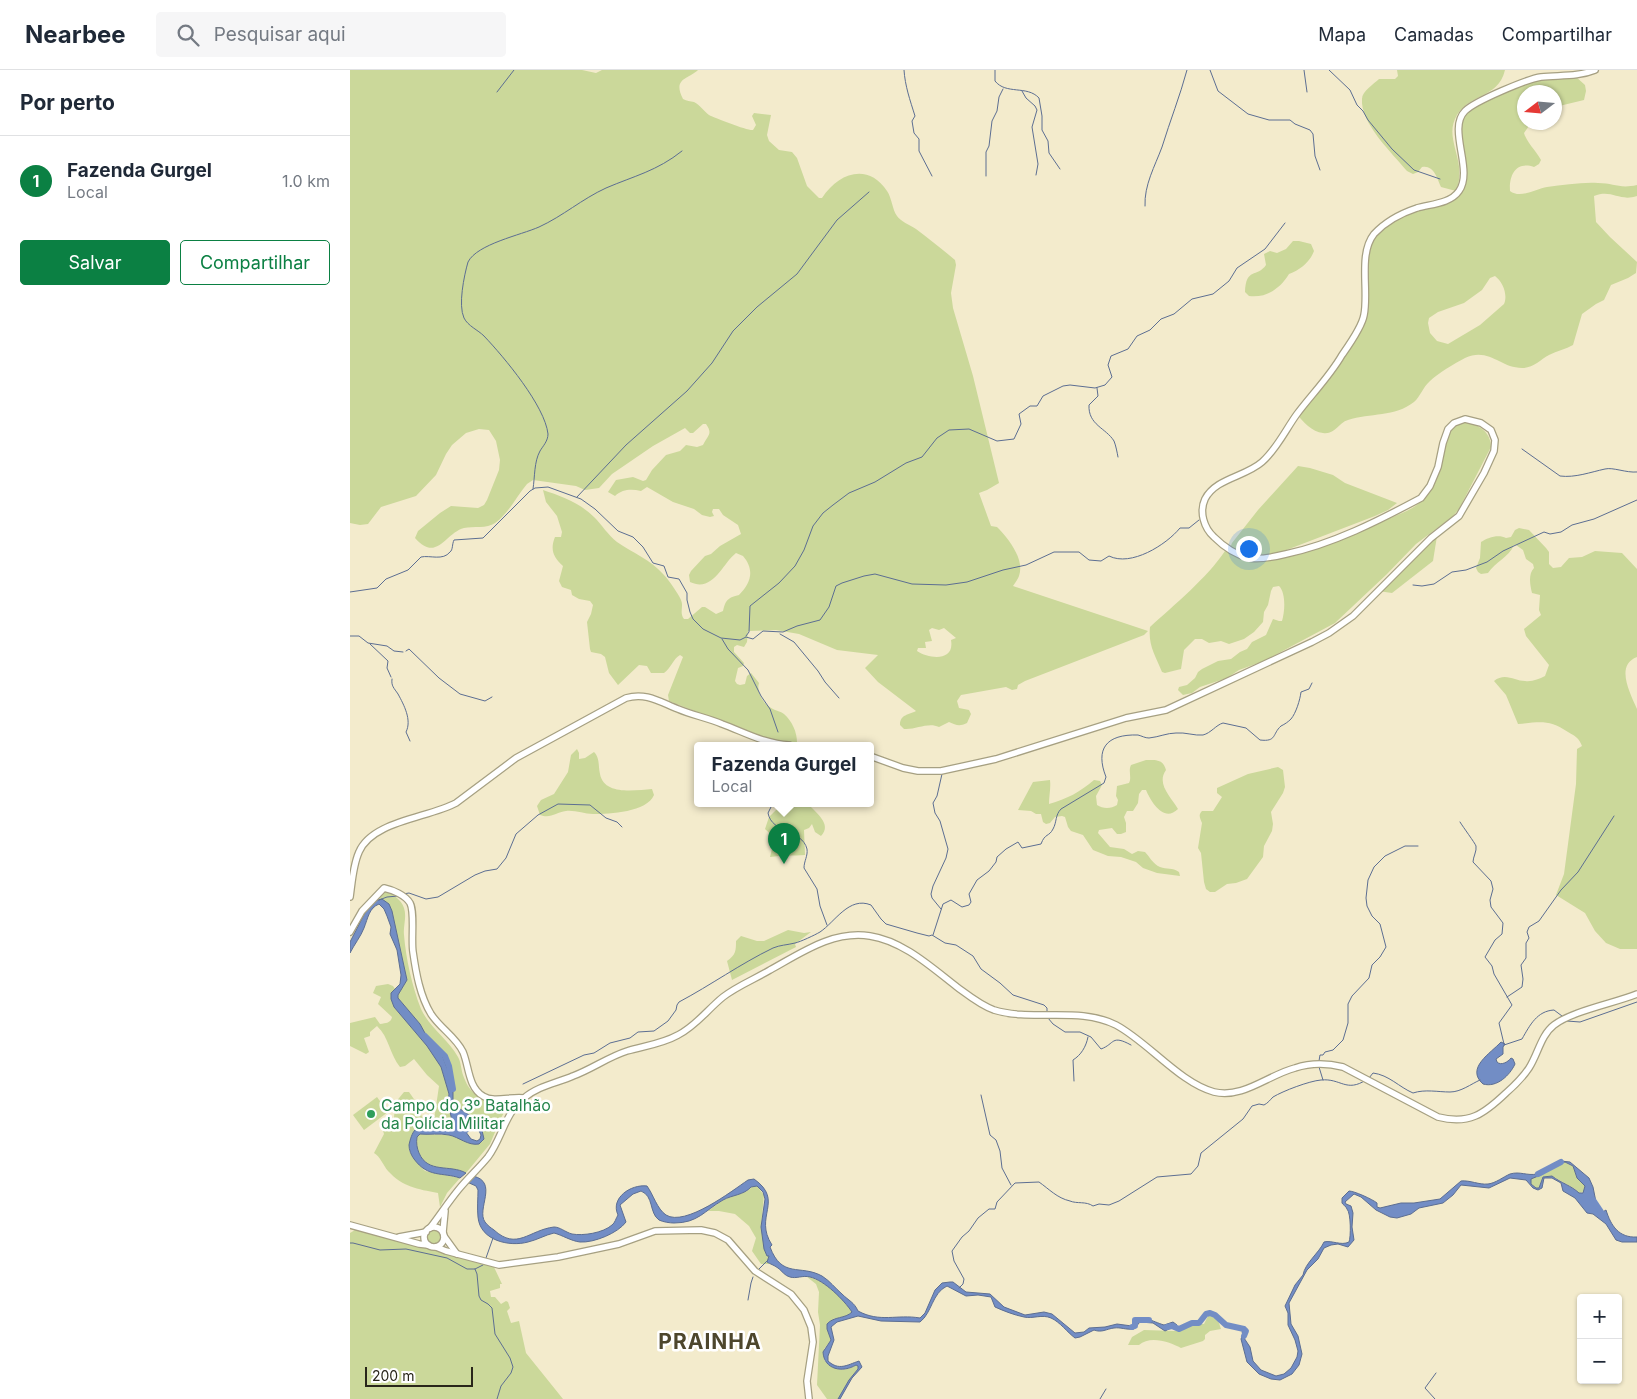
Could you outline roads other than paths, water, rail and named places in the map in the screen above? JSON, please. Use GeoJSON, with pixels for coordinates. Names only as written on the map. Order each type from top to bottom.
{"type":"FeatureCollection","features":[{"type":"Feature","properties":{"kind":"street"},"geometry":{"type":"LineString","coordinates":[[874,757],[913,771],[940,771],[996,760],[1126,718],[1166,710],[1329,633],[1353,616],[1437,533],[1459,516],[1484,472],[1494,452],[1495,445],[1493,434],[1488,428],[1475,421],[1465,419],[1448,429],[1438,466],[1430,486],[1421,498],[1339,538],[1310,549],[1263,558],[1249,558],[1236,553],[1210,534],[1204,522],[1203,506],[1210,493],[1216,487],[1252,470],[1263,461],[1341,357],[1361,325],[1364,315],[1366,255],[1368,243],[1372,237],[1387,223],[1407,212],[1440,202],[1458,192],[1464,175],[1460,121],[1465,111],[1474,104],[1528,81],[1552,76],[1578,75],[1595,70]]}},
{"type":"Feature","properties":{"kind":"street"},"geometry":{"type":"LineString","coordinates":[[350,897],[358,853],[368,839],[379,831],[445,809],[456,803],[516,758],[626,698],[636,695],[651,698],[678,710],[721,723],[768,742]]}},
{"type":"Feature","properties":{"kind":"street"},"geometry":{"type":"LineString","coordinates":[[350,932],[362,910],[384,888],[398,893],[405,898],[412,909],[411,941],[418,980],[426,1005],[432,1015],[461,1048],[472,1084],[486,1098],[514,1096],[524,1098]]}},
{"type":"Feature","properties":{"kind":"street"},"geometry":{"type":"LineString","coordinates":[[428,1245],[425,1240],[428,1230],[446,1209],[462,1185],[488,1156],[496,1144],[507,1118],[524,1098],[546,1086],[626,1052],[666,1041],[680,1034],[731,991],[819,944],[846,935],[870,936],[895,944],[913,954],[969,996],[992,1009],[1009,1013],[1077,1016],[1108,1021],[1125,1031],[1190,1080],[1213,1092],[1241,1091],[1295,1067],[1318,1064],[1334,1065],[1438,1117],[1454,1120],[1467,1119],[1492,1107],[1528,1068],[1545,1035],[1554,1026],[1567,1018],[1637,994]]}},
{"type":"Feature","properties":{"kind":"street"},"geometry":{"type":"LineString","coordinates":[[436,1247],[443,1242],[446,1209]]}},
{"type":"Feature","properties":{"kind":"street"},"geometry":{"type":"LineString","coordinates":[[350,1225],[499,1265],[558,1257],[619,1244],[655,1231],[701,1230],[715,1233],[728,1240],[755,1271],[791,1294],[804,1310],[811,1327],[813,1342],[808,1375],[809,1399]]}},
{"type":"Feature","properties":{"kind":"street"},"geometry":{"type":"LineString","coordinates":[[396,1237],[436,1227],[444,1234],[457,1254]]}},
{"type":"Feature","properties":{"kind":"water"},"geometry":{"type":"Polygon","coordinates":[[[382,899],[389,904],[392,911],[407,980],[398,998],[420,1024],[431,1044],[441,1052],[453,1083],[453,1100],[457,1107],[480,1122],[484,1139],[479,1144],[467,1143],[446,1134],[420,1134],[417,1137],[419,1153],[423,1160],[440,1168],[460,1170],[466,1173],[460,1178],[430,1172],[419,1165],[410,1151],[409,1145],[415,1130],[419,1128],[446,1128],[450,1126],[452,1121],[448,1102],[449,1094],[441,1067],[427,1046],[394,1007],[391,999],[391,993],[400,984],[401,975],[397,950],[390,934],[391,927],[384,909],[379,904],[371,911],[363,931],[350,953],[350,942],[369,905],[374,901],[382,899]],[[458,1115],[457,1117],[471,1139],[477,1141],[481,1135],[474,1120],[458,1115]]]}},
{"type":"Feature","properties":{"kind":"water"},"geometry":{"type":"Polygon","coordinates":[[[1501,1042],[1505,1044],[1503,1054],[1496,1059],[1497,1062],[1500,1064],[1504,1063],[1511,1058],[1515,1064],[1502,1080],[1493,1084],[1483,1084],[1478,1078],[1478,1067],[1486,1056],[1501,1042]]]}},
{"type":"Feature","properties":{"kind":"water"},"geometry":{"type":"Polygon","coordinates":[[[1561,1161],[1570,1162],[1589,1178],[1593,1187],[1598,1212],[1601,1213],[1606,1210],[1613,1226],[1625,1235],[1637,1237],[1637,1242],[1616,1240],[1606,1224],[1593,1214],[1587,1213],[1575,1198],[1563,1191],[1561,1183],[1552,1178],[1544,1178],[1542,1188],[1538,1190],[1533,1188],[1526,1180],[1510,1178],[1489,1188],[1461,1185],[1443,1203],[1419,1208],[1411,1214],[1397,1218],[1390,1217],[1376,1210],[1361,1197],[1354,1194],[1345,1202],[1351,1206],[1353,1213],[1352,1227],[1354,1240],[1348,1247],[1338,1244],[1324,1248],[1318,1259],[1307,1270],[1289,1303],[1291,1324],[1298,1336],[1302,1354],[1299,1365],[1292,1374],[1280,1380],[1271,1379],[1259,1374],[1247,1362],[1241,1339],[1244,1328],[1247,1332],[1244,1338],[1250,1347],[1253,1361],[1261,1370],[1276,1376],[1284,1374],[1291,1368],[1298,1351],[1288,1325],[1288,1313],[1285,1306],[1295,1285],[1303,1275],[1306,1266],[1324,1242],[1349,1242],[1349,1215],[1347,1208],[1342,1203],[1342,1198],[1349,1191],[1371,1199],[1380,1208],[1401,1203],[1440,1199],[1461,1181],[1488,1184],[1514,1173],[1537,1174],[1561,1161]],[[1565,1162],[1554,1165],[1543,1174],[1531,1179],[1531,1184],[1539,1188],[1543,1177],[1552,1176],[1579,1193],[1583,1193],[1585,1186],[1577,1178],[1573,1166],[1565,1162]]]}},
{"type":"Feature","properties":{"kind":"water"},"geometry":{"type":"Polygon","coordinates":[[[473,1176],[481,1179],[485,1184],[483,1217],[485,1222],[502,1236],[510,1239],[523,1238],[554,1227],[577,1235],[604,1230],[614,1223],[618,1215],[616,1209],[619,1198],[635,1187],[647,1186],[663,1212],[674,1217],[696,1212],[720,1199],[748,1180],[754,1179],[763,1187],[767,1195],[767,1235],[775,1257],[786,1267],[822,1276],[845,1296],[858,1311],[866,1315],[874,1317],[920,1318],[925,1313],[935,1290],[942,1283],[953,1282],[966,1292],[990,1294],[1004,1307],[1025,1315],[1044,1312],[1052,1314],[1075,1333],[1084,1332],[1089,1328],[1117,1324],[1132,1326],[1135,1322],[1143,1319],[1164,1325],[1173,1322],[1177,1325],[1165,1331],[1153,1323],[1140,1322],[1134,1329],[1111,1328],[1102,1331],[1094,1330],[1075,1338],[1051,1318],[1017,1315],[995,1307],[991,1297],[966,1296],[947,1286],[938,1293],[927,1314],[920,1322],[881,1321],[858,1316],[837,1322],[831,1327],[834,1340],[828,1361],[839,1366],[859,1361],[862,1367],[852,1378],[840,1399],[838,1399],[849,1380],[858,1369],[858,1366],[840,1369],[827,1363],[823,1352],[831,1340],[827,1324],[852,1312],[839,1296],[821,1282],[807,1277],[795,1278],[785,1275],[777,1267],[767,1262],[769,1256],[767,1256],[764,1249],[761,1227],[765,1199],[763,1192],[757,1186],[723,1200],[695,1219],[674,1223],[659,1220],[648,1197],[641,1191],[633,1194],[620,1205],[626,1222],[617,1230],[605,1236],[592,1241],[580,1242],[554,1233],[528,1242],[513,1244],[497,1240],[484,1232],[478,1217],[478,1190],[476,1186],[467,1182],[473,1176]]]}},
{"type":"Feature","properties":{"kind":"waterway"},"geometry":{"type":"LineString","coordinates":[[497,92],[514,70]]}},
{"type":"Feature","properties":{"kind":"waterway"},"geometry":{"type":"LineString","coordinates":[[904,70],[915,116],[912,121],[914,133],[919,139],[919,151],[932,176]]}},
{"type":"Feature","properties":{"kind":"waterway"},"geometry":{"type":"LineString","coordinates":[[995,70],[995,81],[1000,85],[1005,88],[1029,92],[1039,98],[1042,130],[1048,141],[1049,153],[1060,169]]}},
{"type":"Feature","properties":{"kind":"waterway"},"geometry":{"type":"LineString","coordinates":[[1145,206],[1148,183],[1187,70]]}},
{"type":"Feature","properties":{"kind":"waterway"},"geometry":{"type":"LineString","coordinates":[[1210,70],[1218,91],[1248,114],[1269,120],[1290,120],[1310,130],[1313,134],[1315,156],[1320,170]]}},
{"type":"Feature","properties":{"kind":"waterway"},"geometry":{"type":"LineString","coordinates":[[1304,70],[1307,92]]}},
{"type":"Feature","properties":{"kind":"waterway"},"geometry":{"type":"LineString","coordinates":[[1329,70],[1350,90],[1357,105],[1392,149],[1414,170],[1440,179]]}},
{"type":"Feature","properties":{"kind":"waterway"},"geometry":{"type":"LineString","coordinates":[[986,176],[986,152],[989,146],[992,121],[1003,89]]}},
{"type":"Feature","properties":{"kind":"waterway"},"geometry":{"type":"LineString","coordinates":[[1022,91],[1037,110],[1032,127],[1038,164],[1036,175]]}},
{"type":"Feature","properties":{"kind":"waterway"},"geometry":{"type":"LineString","coordinates":[[533,489],[537,460],[548,437],[545,423],[532,396],[502,356],[464,318],[462,312],[463,282],[468,262],[480,250],[539,227],[597,192],[664,164],[682,151]]}},
{"type":"Feature","properties":{"kind":"waterway"},"geometry":{"type":"LineString","coordinates":[[577,497],[626,445],[687,391],[712,363],[733,331],[757,307],[797,274],[837,220],[869,192]]}},
{"type":"Feature","properties":{"kind":"waterway"},"geometry":{"type":"LineString","coordinates":[[746,636],[749,632],[750,606],[779,583],[795,566],[804,550],[813,526],[823,513],[833,505],[849,493],[875,482],[906,463],[922,457],[937,438],[949,430],[969,429],[997,441],[1014,439],[1021,424],[1019,414],[1030,406],[1037,406],[1043,396],[1063,386],[1095,388],[1105,385],[1112,377],[1108,365],[1111,356],[1128,349],[1137,336],[1150,330],[1161,319],[1174,314],[1192,299],[1213,294],[1229,281],[1237,268],[1265,249],[1285,223]]}},
{"type":"Feature","properties":{"kind":"waterway"},"geometry":{"type":"LineString","coordinates":[[1097,388],[1098,396],[1089,405],[1089,412],[1094,422],[1114,441],[1118,457]]}},
{"type":"Feature","properties":{"kind":"waterway"},"geometry":{"type":"LineString","coordinates":[[1522,449],[1560,476],[1608,469],[1637,472]]}},
{"type":"Feature","properties":{"kind":"waterway"},"geometry":{"type":"LineString","coordinates":[[350,592],[377,588],[386,579],[408,570],[421,557],[447,555],[452,550],[454,540],[483,538],[535,488],[548,487],[581,499],[595,509],[618,531],[633,537],[643,547],[653,563],[664,566],[668,577],[679,579],[687,593],[687,600],[693,619],[703,629],[721,638],[740,640],[746,637],[753,639],[763,631],[783,632],[820,620],[829,607],[836,586],[864,576],[875,574],[912,584],[946,585],[967,582],[1003,570],[1026,565],[1054,552],[1079,552],[1089,560],[1101,561],[1109,556],[1127,559],[1148,553],[1174,535],[1180,528],[1189,528],[1199,520]]}},
{"type":"Feature","properties":{"kind":"waterway"},"geometry":{"type":"LineString","coordinates":[[1413,585],[1434,584],[1452,572],[1466,570],[1487,562],[1503,551],[1544,532],[1550,534],[1561,532],[1572,525],[1594,519],[1637,500]]}},
{"type":"Feature","properties":{"kind":"waterway"},"geometry":{"type":"LineString","coordinates":[[780,634],[794,642],[839,698]]}},
{"type":"Feature","properties":{"kind":"waterway"},"geometry":{"type":"LineString","coordinates":[[350,636],[359,636],[368,643],[387,646],[394,651],[403,652]]}},
{"type":"Feature","properties":{"kind":"waterway"},"geometry":{"type":"LineString","coordinates":[[722,639],[728,649],[748,670],[770,709],[778,732]]}},
{"type":"Feature","properties":{"kind":"waterway"},"geometry":{"type":"LineString","coordinates":[[370,644],[388,661],[387,668],[391,677]]}},
{"type":"Feature","properties":{"kind":"waterway"},"geometry":{"type":"LineString","coordinates":[[406,651],[409,649],[439,678],[460,694],[485,701],[492,697]]}},
{"type":"Feature","properties":{"kind":"waterway"},"geometry":{"type":"LineString","coordinates":[[392,679],[392,685],[407,713],[408,727],[406,732],[410,741]]}},
{"type":"Feature","properties":{"kind":"waterway"},"geometry":{"type":"LineString","coordinates":[[933,935],[943,904],[951,900],[962,907],[969,905],[971,902],[969,894],[977,880],[989,871],[996,862],[997,857],[1018,842],[1022,848],[1041,844],[1053,829],[1061,809],[1104,783],[1106,777],[1103,767],[1103,751],[1111,740],[1127,735],[1149,738],[1173,733],[1203,735],[1223,723],[1246,728],[1260,740],[1269,740],[1274,737],[1281,726],[1291,719],[1298,706],[1301,692],[1309,689],[1312,683]]}},
{"type":"Feature","properties":{"kind":"waterway"},"geometry":{"type":"LineString","coordinates":[[941,909],[931,894],[948,849],[933,803],[937,796],[942,774]]}},
{"type":"Feature","properties":{"kind":"waterway"},"geometry":{"type":"LineString","coordinates":[[403,894],[409,893],[426,899],[438,897],[475,875],[497,869],[506,858],[516,834],[538,815],[558,804],[590,805],[606,818],[617,822],[622,827]]}},
{"type":"Feature","properties":{"kind":"waterway"},"geometry":{"type":"LineString","coordinates":[[771,807],[768,813],[775,825],[794,834],[804,843],[807,849],[804,868],[817,889],[820,906],[827,925]]}},
{"type":"Feature","properties":{"kind":"waterway"},"geometry":{"type":"LineString","coordinates":[[1507,997],[1522,987],[1521,965],[1526,958],[1526,943],[1529,938],[1527,932],[1529,927],[1539,921],[1561,890],[1578,872],[1614,816]]}},
{"type":"Feature","properties":{"kind":"waterway"},"geometry":{"type":"LineString","coordinates":[[1460,822],[1476,846],[1473,862],[1491,881],[1493,889],[1490,900],[1491,907],[1503,923],[1502,934],[1495,940],[1485,957],[1492,966],[1494,974],[1512,1005],[1499,1023],[1504,1044]]}},
{"type":"Feature","properties":{"kind":"waterway"},"geometry":{"type":"LineString","coordinates":[[1319,1061],[1320,1055],[1333,1050],[1343,1040],[1348,1023],[1348,1004],[1352,996],[1369,978],[1372,965],[1386,947],[1380,924],[1372,916],[1367,906],[1368,880],[1374,867],[1385,856],[1405,846],[1418,846]]}},
{"type":"Feature","properties":{"kind":"waterway"},"geometry":{"type":"LineString","coordinates":[[379,900],[398,896]]}},
{"type":"Feature","properties":{"kind":"waterway"},"geometry":{"type":"LineString","coordinates":[[523,1084],[584,1055],[594,1053],[610,1043],[630,1038],[638,1032],[654,1031],[668,1021],[679,1002],[773,948],[797,942],[818,933],[826,928],[843,911],[856,904],[863,903],[871,905],[886,924],[929,936],[932,935],[945,943],[956,945],[973,956],[981,969],[1013,995],[1044,1005],[1047,1011]]}},
{"type":"Feature","properties":{"kind":"waterway"},"geometry":{"type":"LineString","coordinates":[[1567,1021],[1580,1022],[1637,1002]]}},
{"type":"Feature","properties":{"kind":"waterway"},"geometry":{"type":"LineString","coordinates":[[1504,1045],[1522,1039],[1535,1020],[1543,1013],[1554,1010],[1562,1016]]}},
{"type":"Feature","properties":{"kind":"waterway"},"geometry":{"type":"LineString","coordinates":[[1048,1018],[1065,1032],[1080,1032],[1091,1037],[1101,1049],[1116,1040],[1131,1045]]}},
{"type":"Feature","properties":{"kind":"waterway"},"geometry":{"type":"LineString","coordinates":[[425,1036],[445,1056],[449,1066],[453,1089]]}},
{"type":"Feature","properties":{"kind":"waterway"},"geometry":{"type":"LineString","coordinates":[[1074,1081],[1073,1060],[1083,1050],[1088,1037]]}},
{"type":"Feature","properties":{"kind":"waterway"},"geometry":{"type":"LineString","coordinates":[[1319,1067],[1323,1080]]}},
{"type":"Feature","properties":{"kind":"waterway"},"geometry":{"type":"LineString","coordinates":[[1369,1078],[1373,1073],[1379,1074],[1413,1093],[1427,1091],[1454,1092],[1480,1080]]}},
{"type":"Feature","properties":{"kind":"waterway"},"geometry":{"type":"LineString","coordinates":[[959,1288],[963,1284],[964,1279],[954,1261],[952,1251],[978,1218],[989,1209],[995,1209],[997,1202],[1015,1183],[1039,1182],[1065,1200],[1093,1206],[1099,1204],[1109,1205],[1119,1201],[1157,1177],[1191,1174],[1198,1166],[1201,1153],[1243,1119],[1252,1106],[1264,1105],[1273,1097],[1283,1092],[1316,1081],[1328,1080],[1353,1085],[1366,1080]]}},
{"type":"Feature","properties":{"kind":"waterway"},"geometry":{"type":"LineString","coordinates":[[981,1095],[990,1135],[996,1140],[1000,1151],[1002,1168],[1011,1185]]}},
{"type":"Feature","properties":{"kind":"waterway"},"geometry":{"type":"LineString","coordinates":[[453,1108],[468,1126],[466,1130],[456,1131]]}},
{"type":"Feature","properties":{"kind":"waterway"},"geometry":{"type":"LineString","coordinates":[[466,1123],[477,1118]]}},
{"type":"Feature","properties":{"kind":"waterway"},"geometry":{"type":"LineString","coordinates":[[1538,1174],[1561,1162]]}},
{"type":"Feature","properties":{"kind":"waterway"},"geometry":{"type":"LineString","coordinates":[[1593,1200],[1605,1218]]}},
{"type":"Feature","properties":{"kind":"waterway"},"geometry":{"type":"LineString","coordinates":[[486,1258],[493,1238]]}},
{"type":"Feature","properties":{"kind":"waterway"},"geometry":{"type":"LineString","coordinates":[[350,1243],[380,1250],[406,1249],[447,1258],[467,1269],[475,1269],[483,1265]]}},
{"type":"Feature","properties":{"kind":"waterway"},"geometry":{"type":"LineString","coordinates":[[759,1269],[768,1260]]}},
{"type":"Feature","properties":{"kind":"waterway"},"geometry":{"type":"LineString","coordinates":[[475,1269],[479,1296],[481,1300],[492,1308],[495,1334],[510,1358],[513,1367],[511,1373],[501,1386],[497,1399]]}},
{"type":"Feature","properties":{"kind":"waterway"},"geometry":{"type":"LineString","coordinates":[[748,1300],[753,1277]]}},
{"type":"Feature","properties":{"kind":"waterway"},"geometry":{"type":"LineString","coordinates":[[1167,1327],[1172,1326],[1179,1329],[1192,1323],[1199,1323],[1206,1314],[1210,1313],[1226,1325],[1244,1329],[1246,1331],[1244,1336]]}},
{"type":"Feature","properties":{"kind":"waterway"},"geometry":{"type":"LineString","coordinates":[[1132,1327],[1135,1326],[1135,1320],[1149,1320]]}},
{"type":"Feature","properties":{"kind":"waterway"},"geometry":{"type":"LineString","coordinates":[[1435,1399],[1425,1388],[1436,1373]]}},
{"type":"Feature","properties":{"kind":"waterway"},"geometry":{"type":"LineString","coordinates":[[1100,1399],[1106,1389]]}},
{"type":"Feature","properties":{"kind":"place","name":"Fazenda Gurgel"},"geometry":{"type":"Point","coordinates":[784,864]}},
{"type":"Feature","properties":{"kind":"place","name":"Campo do 3º Batalhão da Polícia Militar"},"geometry":{"type":"Point","coordinates":[371,1114]}},
{"type":"Feature","properties":{"kind":"district","name":"PRAINHA"},"geometry":{"type":"Point","coordinates":[710,1341]}}]}
